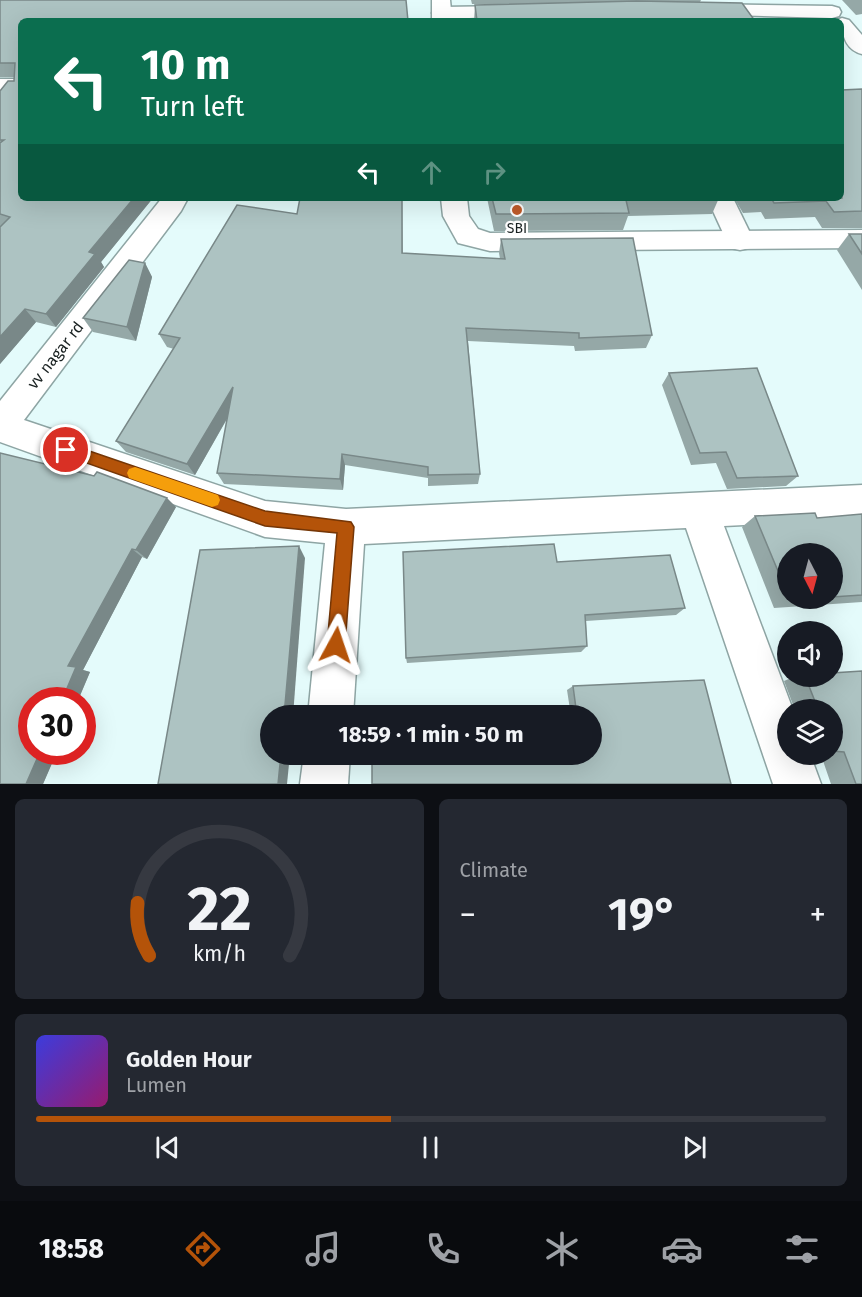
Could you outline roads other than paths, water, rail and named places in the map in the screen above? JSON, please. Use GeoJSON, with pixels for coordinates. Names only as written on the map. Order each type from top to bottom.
{"type":"FeatureCollection","features":[{"type":"Feature","properties":{"kind":"street"},"geometry":{"type":"LineString","coordinates":[[680,10],[834,14]]}},
{"type":"Feature","properties":{"kind":"street"},"geometry":{"type":"LineString","coordinates":[[442,11],[537,11]]}},
{"type":"Feature","properties":{"kind":"street"},"geometry":{"type":"LineString","coordinates":[[844,26],[862,48]]}},
{"type":"Feature","properties":{"kind":"street","name":"vv nagar rd"},"geometry":{"type":"LineString","coordinates":[[0,427],[173,201]]}},
{"type":"Feature","properties":{"kind":"street"},"geometry":{"type":"LineString","coordinates":[[454,201],[456,216],[468,236],[490,242],[862,239]]}},
{"type":"Feature","properties":{"kind":"street"},"geometry":{"type":"LineString","coordinates":[[721,201],[740,241]]}},
{"type":"Feature","properties":{"kind":"street"},"geometry":{"type":"LineString","coordinates":[[0,427],[265,519],[346,527],[862,502]]}},
{"type":"Feature","properties":{"kind":"street"},"geometry":{"type":"LineString","coordinates":[[699,510],[797,784]]}},
{"type":"Feature","properties":{"kind":"street"},"geometry":{"type":"LineString","coordinates":[[331,705],[346,527]]}},
{"type":"Feature","properties":{"kind":"street"},"geometry":{"type":"LineString","coordinates":[[324,784],[326,765]]}},
{"type":"Feature","properties":{"kind":"place","name":"SBI"},"geometry":{"type":"Point","coordinates":[517,210]}}]}
